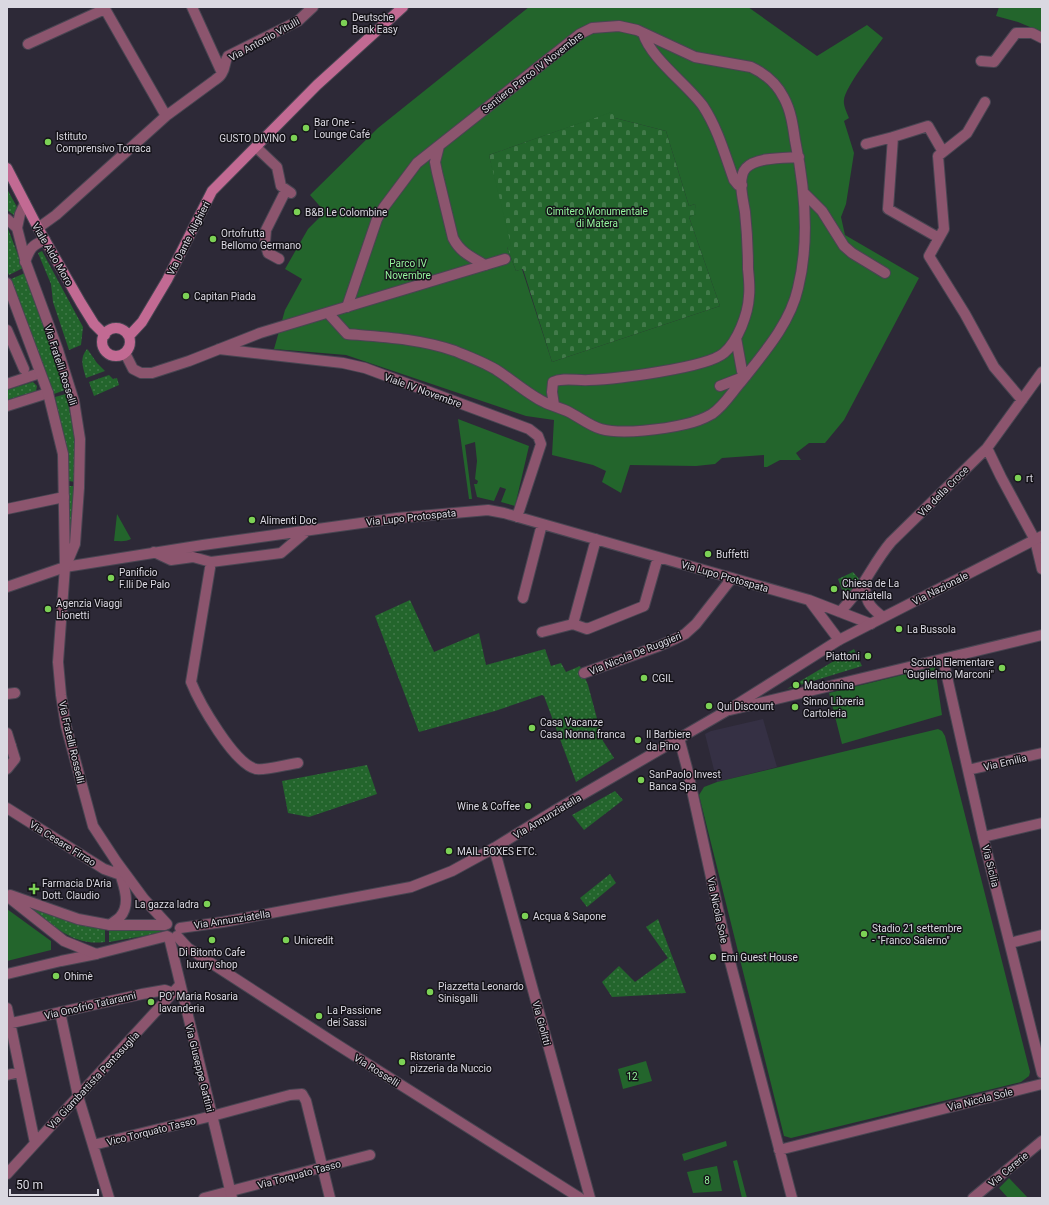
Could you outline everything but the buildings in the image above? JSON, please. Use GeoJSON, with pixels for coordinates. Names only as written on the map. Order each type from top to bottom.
{"type":"FeatureCollection","features":[{"type":"Feature","properties":{"kind":"main road","name":"Via Dante Alighieri"},"geometry":{"type":"LineString","coordinates":[[129,336],[142,322],[164,286],[212,191],[317,85],[403,7]]}},
{"type":"Feature","properties":{"kind":"main road","name":"Viale Aldo Moro"},"geometry":{"type":"LineString","coordinates":[[7,169],[38,228],[94,324],[105,335]]}},
{"type":"Feature","properties":{"kind":"main road"},"geometry":{"type":"LineString","coordinates":[[117,329],[122,330],[129,336],[130,346],[125,353],[116,356],[107,352],[103,344],[105,335],[108,331],[117,329]]}},
{"type":"Feature","properties":{"kind":"street"},"geometry":{"type":"LineString","coordinates":[[192,7],[222,74]]}},
{"type":"Feature","properties":{"kind":"street","name":"Via Antonio Vitulli"},"geometry":{"type":"LineString","coordinates":[[38,228],[56,215],[166,116],[222,74],[225,67],[225,61],[228,56],[298,21],[313,7]]}},
{"type":"Feature","properties":{"kind":"street"},"geometry":{"type":"LineString","coordinates":[[28,44],[105,9],[166,116]]}},
{"type":"Feature","properties":{"kind":"street","name":"Sentiero Parco IV Novembre"},"geometry":{"type":"LineString","coordinates":[[328,313],[347,334],[410,340],[436,345],[456,352],[496,370],[543,402],[554,405],[599,429],[620,432],[641,431],[687,424],[713,413],[726,401],[779,331],[790,310],[798,289],[805,249],[803,192],[799,157],[790,111],[784,98],[772,80],[751,67],[696,57],[643,32],[619,26],[592,28],[580,34],[417,163],[384,207],[377,219],[347,307]]}},
{"type":"Feature","properties":{"kind":"street"},"geometry":{"type":"LineString","coordinates":[[643,32],[646,42],[678,80],[702,105],[715,126],[734,180],[738,185],[742,185]]}},
{"type":"Feature","properties":{"kind":"street"},"geometry":{"type":"LineString","coordinates":[[981,61],[994,62],[1016,33],[1032,33],[1042,38]]}},
{"type":"Feature","properties":{"kind":"street"},"geometry":{"type":"LineString","coordinates":[[985,102],[967,133],[938,156],[944,229],[929,256],[965,314],[994,367],[1022,400]]}},
{"type":"Feature","properties":{"kind":"street"},"geometry":{"type":"LineString","coordinates":[[866,144],[928,126],[943,152]]}},
{"type":"Feature","properties":{"kind":"street"},"geometry":{"type":"LineString","coordinates":[[893,137],[888,209],[939,238]]}},
{"type":"Feature","properties":{"kind":"street"},"geometry":{"type":"LineString","coordinates":[[439,146],[435,162],[453,238],[457,246],[464,253],[485,265]]}},
{"type":"Feature","properties":{"kind":"street"},"geometry":{"type":"LineString","coordinates":[[256,147],[277,167],[281,186],[289,192],[266,230],[265,242],[268,253],[279,259]]}},
{"type":"Feature","properties":{"kind":"street"},"geometry":{"type":"LineString","coordinates":[[554,405],[552,392],[553,382],[558,380],[583,381],[609,379],[678,368],[716,359],[724,353],[736,338],[742,327],[749,297],[747,233],[742,185],[743,172],[752,163],[760,160],[799,157]]}},
{"type":"Feature","properties":{"kind":"street"},"geometry":{"type":"LineString","coordinates":[[803,192],[822,211],[844,246],[852,253],[885,273]]}},
{"type":"Feature","properties":{"kind":"street"},"geometry":{"type":"LineString","coordinates":[[7,219],[17,228],[20,214],[25,203]]}},
{"type":"Feature","properties":{"kind":"street","name":"Via Fratelli Rosselli"},"geometry":{"type":"LineString","coordinates":[[17,228],[26,262],[58,350],[74,401],[80,439],[79,488],[75,544],[65,567]]}},
{"type":"Feature","properties":{"kind":"street"},"geometry":{"type":"LineString","coordinates":[[26,262],[29,250],[35,244],[45,240]]}},
{"type":"Feature","properties":{"kind":"street","name":"Viale IV Novembre"},"geometry":{"type":"LineString","coordinates":[[125,353],[133,369],[141,373],[152,373],[189,361],[260,333],[505,259]]}},
{"type":"Feature","properties":{"kind":"street","name":"Via Fratelli Rosselli"},"geometry":{"type":"LineString","coordinates":[[7,283],[48,394],[63,454],[65,567],[58,662],[66,726],[93,826],[144,899],[171,931]]}},
{"type":"Feature","properties":{"kind":"street"},"geometry":{"type":"LineString","coordinates":[[7,330],[24,369]]}},
{"type":"Feature","properties":{"kind":"street"},"geometry":{"type":"LineString","coordinates":[[720,386],[746,376],[742,371],[736,338]]}},
{"type":"Feature","properties":{"kind":"street","name":"Viale IV Novembre"},"geometry":{"type":"LineString","coordinates":[[219,349],[343,363],[365,368],[530,429],[538,436],[541,444],[517,517]]}},
{"type":"Feature","properties":{"kind":"street","name":"Via della Croce"},"geometry":{"type":"LineString","coordinates":[[840,612],[865,582],[879,557],[891,542],[987,448],[1042,372]]}},
{"type":"Feature","properties":{"kind":"street"},"geometry":{"type":"LineString","coordinates":[[7,384],[40,373]]}},
{"type":"Feature","properties":{"kind":"street"},"geometry":{"type":"LineString","coordinates":[[7,406],[48,394]]}},
{"type":"Feature","properties":{"kind":"street"},"geometry":{"type":"LineString","coordinates":[[987,448],[1001,477],[1038,538],[1042,569]]}},
{"type":"Feature","properties":{"kind":"street"},"geometry":{"type":"LineString","coordinates":[[7,509],[64,497]]}},
{"type":"Feature","properties":{"kind":"street","name":"Via Lupo Protospata"},"geometry":{"type":"LineString","coordinates":[[7,587],[65,567],[154,552],[397,518],[488,510],[809,600],[871,624]]}},
{"type":"Feature","properties":{"kind":"street"},"geometry":{"type":"LineString","coordinates":[[523,598],[542,524]]}},
{"type":"Feature","properties":{"kind":"street"},"geometry":{"type":"LineString","coordinates":[[154,552],[171,560],[193,557],[211,562],[281,553],[308,530]]}},
{"type":"Feature","properties":{"kind":"street","name":"Via Nazionale"},"geometry":{"type":"LineString","coordinates":[[839,640],[1038,538]]}},
{"type":"Feature","properties":{"kind":"street"},"geometry":{"type":"LineString","coordinates":[[573,624],[596,540]]}},
{"type":"Feature","properties":{"kind":"street"},"geometry":{"type":"LineString","coordinates":[[542,632],[573,624],[588,628],[644,606],[658,557]]}},
{"type":"Feature","properties":{"kind":"street"},"geometry":{"type":"LineString","coordinates":[[211,562],[190,682],[196,695],[223,736],[237,756],[247,766],[257,770],[298,763]]}},
{"type":"Feature","properties":{"kind":"street","name":"Via Nicola De Ruggieri"},"geometry":{"type":"LineString","coordinates":[[584,673],[664,644],[684,634],[696,624],[732,578]]}},
{"type":"Feature","properties":{"kind":"street"},"geometry":{"type":"LineString","coordinates":[[865,582],[865,594],[868,602],[883,618]]}},
{"type":"Feature","properties":{"kind":"street"},"geometry":{"type":"LineString","coordinates":[[809,600],[839,640]]}},
{"type":"Feature","properties":{"kind":"street"},"geometry":{"type":"LineString","coordinates":[[728,710],[1042,635]]}},
{"type":"Feature","properties":{"kind":"street","name":"Via Annunziatella"},"geometry":{"type":"LineString","coordinates":[[171,931],[411,887],[452,871],[494,848],[554,811],[728,710],[839,640]]}},
{"type":"Feature","properties":{"kind":"street","name":"Via Sicilia"},"geometry":{"type":"LineString","coordinates":[[943,659],[984,837],[1042,1073]]}},
{"type":"Feature","properties":{"kind":"street"},"geometry":{"type":"LineString","coordinates":[[7,733],[14,759],[7,769]]}},
{"type":"Feature","properties":{"kind":"street","name":"Via Nicola Sole"},"geometry":{"type":"LineString","coordinates":[[679,738],[727,950],[792,1198]]}},
{"type":"Feature","properties":{"kind":"street","name":"Via Emilia"},"geometry":{"type":"LineString","coordinates":[[968,770],[1042,753]]}},
{"type":"Feature","properties":{"kind":"street","name":"Via Cesare Firrao"},"geometry":{"type":"LineString","coordinates":[[7,808],[104,869],[120,875]]}},
{"type":"Feature","properties":{"kind":"street"},"geometry":{"type":"LineString","coordinates":[[984,837],[1042,822]]}},
{"type":"Feature","properties":{"kind":"street","name":"Via Giolitti"},"geometry":{"type":"LineString","coordinates":[[494,848],[590,1198]]}},
{"type":"Feature","properties":{"kind":"street","name":"Via Fratelli Rosselli"},"geometry":{"type":"LineString","coordinates":[[110,925],[124,910],[126,901],[123,882],[116,861]]}},
{"type":"Feature","properties":{"kind":"street"},"geometry":{"type":"LineString","coordinates":[[7,895],[78,919],[110,925],[171,931]]}},
{"type":"Feature","properties":{"kind":"street"},"geometry":{"type":"LineString","coordinates":[[7,895],[64,941],[96,954]]}},
{"type":"Feature","properties":{"kind":"street"},"geometry":{"type":"LineString","coordinates":[[7,974],[96,954],[171,931]]}},
{"type":"Feature","properties":{"kind":"street","name":"Via Giuseppe Gattini"},"geometry":{"type":"LineString","coordinates":[[171,931],[176,989],[212,1116],[231,1195]]}},
{"type":"Feature","properties":{"kind":"street","name":"Via Rosselli"},"geometry":{"type":"LineString","coordinates":[[171,931],[188,948],[333,1042],[580,1198]]}},
{"type":"Feature","properties":{"kind":"street"},"geometry":{"type":"LineString","coordinates":[[1010,943],[1042,935]]}},
{"type":"Feature","properties":{"kind":"street","name":"Via Onofrio Tataranni"},"geometry":{"type":"LineString","coordinates":[[8,1023],[142,994],[176,989]]}},
{"type":"Feature","properties":{"kind":"street","name":"Via Giambattista Pentasuglia"},"geometry":{"type":"LineString","coordinates":[[7,1174],[176,989]]}},
{"type":"Feature","properties":{"kind":"street"},"geometry":{"type":"LineString","coordinates":[[7,1008],[8,1023],[35,1143]]}},
{"type":"Feature","properties":{"kind":"street"},"geometry":{"type":"LineString","coordinates":[[60,1012],[78,1096],[109,1198]]}},
{"type":"Feature","properties":{"kind":"street"},"geometry":{"type":"LineString","coordinates":[[7,1076],[20,1072]]}},
{"type":"Feature","properties":{"kind":"street","name":"Via Nicola Sole"},"geometry":{"type":"LineString","coordinates":[[779,1150],[1042,1084]]}},
{"type":"Feature","properties":{"kind":"street","name":"Vico Torquato Tasso"},"geometry":{"type":"LineString","coordinates":[[93,1145],[212,1116],[290,1094],[302,1094],[306,1100],[324,1168]]}},
{"type":"Feature","properties":{"kind":"street","name":"Via Cererie"},"geometry":{"type":"LineString","coordinates":[[973,1198],[1042,1141]]}},
{"type":"Feature","properties":{"kind":"street","name":"Via Torquato Tasso"},"geometry":{"type":"LineString","coordinates":[[204,1198],[231,1195],[370,1155]]}},
{"type":"Feature","properties":{"kind":"street"},"geometry":{"type":"LineString","coordinates":[[324,1168],[330,1198]]}},
{"type":"Feature","properties":{"kind":"shaded area"},"geometry":{"type":"Polygon","coordinates":[[[763,719],[777,767],[717,782],[705,734],[711,731],[763,719]]]}},
{"type":"Feature","properties":{"kind":"green space","name":"Parco IV Novembre"},"geometry":{"type":"Polygon","coordinates":[[[529,7],[748,7],[817,56],[867,25],[883,38],[854,78],[844,100],[849,118],[844,121],[854,153],[846,204],[841,217],[845,235],[919,278],[844,420],[825,443],[809,443],[796,453],[801,460],[780,460],[767,467],[764,467],[764,455],[722,458],[715,464],[696,466],[630,465],[621,493],[602,482],[606,471],[593,465],[552,455],[554,420],[526,416],[346,355],[274,349],[285,310],[302,279],[285,269],[308,229],[325,212],[310,195],[378,128],[529,7]],[[612,112],[489,155],[511,245],[507,247],[516,271],[522,269],[552,362],[720,306],[689,217],[696,214],[695,204],[689,206],[666,131],[615,118],[612,112]]]}},
{"type":"Feature","properties":{"kind":"green space"},"geometry":{"type":"Polygon","coordinates":[[[999,7],[1042,7],[1042,32],[1018,22],[996,16],[999,7]]]}},
{"type":"Feature","properties":{"kind":"green space","name":"Cimitero Monumentale di Matera"},"geometry":{"type":"Polygon","coordinates":[[[613,111],[615,118],[666,131],[689,206],[695,204],[697,214],[689,217],[720,306],[552,362],[523,269],[516,271],[507,247],[489,155],[613,111]]]}},
{"type":"Feature","properties":{"kind":"green space"},"geometry":{"type":"Polygon","coordinates":[[[7,189],[17,207],[15,216],[7,210],[7,189]]]}},
{"type":"Feature","properties":{"kind":"green space"},"geometry":{"type":"Polygon","coordinates":[[[7,226],[23,268],[9,275],[7,271],[7,226]]]}},
{"type":"Feature","properties":{"kind":"green space"},"geometry":{"type":"Polygon","coordinates":[[[42,251],[83,327],[81,345],[69,350],[53,302],[51,284],[38,253],[42,251]]]}},
{"type":"Feature","properties":{"kind":"green space"},"geometry":{"type":"Polygon","coordinates":[[[25,273],[54,351],[65,390],[54,394],[11,279],[25,273]]]}},
{"type":"Feature","properties":{"kind":"green space"},"geometry":{"type":"Polygon","coordinates":[[[87,349],[105,371],[86,378],[82,360],[87,349]]]}},
{"type":"Feature","properties":{"kind":"green space"},"geometry":{"type":"Polygon","coordinates":[[[109,375],[113,379],[117,378],[119,385],[94,396],[89,382],[109,375]]]}},
{"type":"Feature","properties":{"kind":"green space"},"geometry":{"type":"Polygon","coordinates":[[[33,382],[37,386],[36,391],[7,400],[7,390],[33,382]]]}},
{"type":"Feature","properties":{"kind":"green space"},"geometry":{"type":"Polygon","coordinates":[[[66,394],[76,442],[75,482],[69,481],[65,443],[55,397],[66,394]]]}},
{"type":"Feature","properties":{"kind":"green space"},"geometry":{"type":"Polygon","coordinates":[[[458,419],[529,446],[515,506],[501,502],[506,489],[500,487],[494,501],[477,497],[474,484],[477,484],[478,481],[475,479],[477,461],[475,442],[465,445],[472,499],[469,499],[458,419]]]}},
{"type":"Feature","properties":{"kind":"green space"},"geometry":{"type":"Polygon","coordinates":[[[69,486],[75,486],[68,552],[69,486]]]}},
{"type":"Feature","properties":{"kind":"green space"},"geometry":{"type":"Polygon","coordinates":[[[117,514],[131,539],[125,541],[114,541],[117,514]]]}},
{"type":"Feature","properties":{"kind":"green space"},"geometry":{"type":"Polygon","coordinates":[[[853,572],[859,579],[849,597],[844,595],[838,579],[853,572]]]}},
{"type":"Feature","properties":{"kind":"green space"},"geometry":{"type":"Polygon","coordinates":[[[410,600],[434,652],[479,633],[486,665],[545,649],[551,666],[561,663],[566,672],[580,666],[588,685],[603,741],[614,758],[576,782],[544,696],[542,695],[495,711],[419,732],[375,616],[410,600]]]}},
{"type":"Feature","properties":{"kind":"green space"},"geometry":{"type":"Polygon","coordinates":[[[854,649],[862,666],[787,689],[854,649]]]}},
{"type":"Feature","properties":{"kind":"green space"},"geometry":{"type":"Polygon","coordinates":[[[935,667],[942,715],[842,744],[829,693],[935,667]]]}},
{"type":"Feature","properties":{"kind":"green space","name":"Stadio 21 settembre - \"Franco Salerno\""},"geometry":{"type":"Polygon","coordinates":[[[938,729],[942,731],[945,736],[1030,1072],[1029,1076],[1021,1082],[791,1138],[784,1136],[699,795],[704,787],[717,782],[938,729]]]}},
{"type":"Feature","properties":{"kind":"green space"},"geometry":{"type":"Polygon","coordinates":[[[367,765],[377,794],[309,817],[288,813],[282,781],[367,765]]]}},
{"type":"Feature","properties":{"kind":"green space"},"geometry":{"type":"Polygon","coordinates":[[[615,791],[623,800],[584,830],[572,815],[615,791]]]}},
{"type":"Feature","properties":{"kind":"green space"},"geometry":{"type":"Polygon","coordinates":[[[610,874],[616,883],[587,907],[580,898],[610,874]]]}},
{"type":"Feature","properties":{"kind":"green space"},"geometry":{"type":"Polygon","coordinates":[[[7,909],[51,941],[51,950],[7,961],[7,909]]]}},
{"type":"Feature","properties":{"kind":"green space"},"geometry":{"type":"Polygon","coordinates":[[[34,909],[105,928],[105,942],[94,943],[75,938],[59,930],[34,912],[34,909]]]}},
{"type":"Feature","properties":{"kind":"green space"},"geometry":{"type":"Polygon","coordinates":[[[658,919],[686,993],[612,997],[602,982],[619,966],[635,982],[668,958],[646,927],[658,919]]]}},
{"type":"Feature","properties":{"kind":"green space"},"geometry":{"type":"Polygon","coordinates":[[[109,929],[160,930],[161,933],[109,942],[109,929]]]}},
{"type":"Feature","properties":{"kind":"green space","name":"12"},"geometry":{"type":"Polygon","coordinates":[[[646,1061],[652,1081],[623,1089],[618,1069],[646,1061]]]}},
{"type":"Feature","properties":{"kind":"green space"},"geometry":{"type":"Polygon","coordinates":[[[726,1141],[727,1146],[684,1161],[682,1154],[726,1141]]]}},
{"type":"Feature","properties":{"kind":"green space"},"geometry":{"type":"Polygon","coordinates":[[[737,1160],[747,1198],[742,1198],[733,1161],[737,1160]]]}},
{"type":"Feature","properties":{"kind":"green space","name":"8"},"geometry":{"type":"Polygon","coordinates":[[[717,1166],[722,1191],[693,1193],[687,1172],[717,1166]]]}},
{"type":"Feature","properties":{"kind":"green space"},"geometry":{"type":"Polygon","coordinates":[[[1009,1178],[1028,1198],[1008,1198],[999,1188],[1009,1178]]]}},
{"type":"Feature","properties":{"kind":"place","name":"Deutsche Bank Easy"},"geometry":{"type":"Point","coordinates":[344,23]}},
{"type":"Feature","properties":{"kind":"place","name":"Bar One - Lounge Café"},"geometry":{"type":"Point","coordinates":[306,128]}},
{"type":"Feature","properties":{"kind":"place","name":"GUSTO DIVINO"},"geometry":{"type":"Point","coordinates":[294,138]}},
{"type":"Feature","properties":{"kind":"place","name":"Istituto Comprensivo Torraca"},"geometry":{"type":"Point","coordinates":[48,142]}},
{"type":"Feature","properties":{"kind":"place","name":"B&B Le Colombine"},"geometry":{"type":"Point","coordinates":[297,212]}},
{"type":"Feature","properties":{"kind":"place","name":"Ortofrutta Bellomo Germano"},"geometry":{"type":"Point","coordinates":[213,239]}},
{"type":"Feature","properties":{"kind":"place","name":"Capitan Piada"},"geometry":{"type":"Point","coordinates":[186,296]}},
{"type":"Feature","properties":{"kind":"place","name":"rt"},"geometry":{"type":"Point","coordinates":[1018,478]}},
{"type":"Feature","properties":{"kind":"place","name":"Alimenti Doc"},"geometry":{"type":"Point","coordinates":[252,520]}},
{"type":"Feature","properties":{"kind":"place","name":"Buffetti"},"geometry":{"type":"Point","coordinates":[708,554]}},
{"type":"Feature","properties":{"kind":"place","name":"Panificio F.lli De Palo"},"geometry":{"type":"Point","coordinates":[111,578]}},
{"type":"Feature","properties":{"kind":"place","name":"Chiesa de La Nunziatella"},"geometry":{"type":"Point","coordinates":[834,589]}},
{"type":"Feature","properties":{"kind":"place","name":"Agenzia Viaggi Lionetti"},"geometry":{"type":"Point","coordinates":[48,609]}},
{"type":"Feature","properties":{"kind":"place","name":"La Bussola"},"geometry":{"type":"Point","coordinates":[899,629]}},
{"type":"Feature","properties":{"kind":"place","name":"Piattoni"},"geometry":{"type":"Point","coordinates":[868,656]}},
{"type":"Feature","properties":{"kind":"place","name":"Scuola Elementare \"Guglielmo Marconi\""},"geometry":{"type":"Point","coordinates":[1002,668]}},
{"type":"Feature","properties":{"kind":"place","name":"CGIL"},"geometry":{"type":"Point","coordinates":[644,678]}},
{"type":"Feature","properties":{"kind":"place","name":"Madonnina"},"geometry":{"type":"Point","coordinates":[796,685]}},
{"type":"Feature","properties":{"kind":"place","name":"Qui Discount"},"geometry":{"type":"Point","coordinates":[709,706]}},
{"type":"Feature","properties":{"kind":"place","name":"Sinno Libreria Cartoleria"},"geometry":{"type":"Point","coordinates":[795,707]}},
{"type":"Feature","properties":{"kind":"place","name":"Casa Vacanze Casa Nonna franca"},"geometry":{"type":"Point","coordinates":[532,728]}},
{"type":"Feature","properties":{"kind":"place","name":"Il Barbiere da Pino"},"geometry":{"type":"Point","coordinates":[638,740]}},
{"type":"Feature","properties":{"kind":"place","name":"SanPaolo Invest Banca Spa"},"geometry":{"type":"Point","coordinates":[641,780]}},
{"type":"Feature","properties":{"kind":"place","name":"Wine & Coffee"},"geometry":{"type":"Point","coordinates":[528,806]}},
{"type":"Feature","properties":{"kind":"place","name":"MAIL BOXES ETC."},"geometry":{"type":"Point","coordinates":[449,851]}},
{"type":"Feature","properties":{"kind":"place","name":"Farmacia D'Aria Dott. Claudio"},"geometry":{"type":"Point","coordinates":[34,889]}},
{"type":"Feature","properties":{"kind":"place","name":"La gazza ladra"},"geometry":{"type":"Point","coordinates":[207,904]}},
{"type":"Feature","properties":{"kind":"place","name":"Acqua & Sapone"},"geometry":{"type":"Point","coordinates":[525,916]}},
{"type":"Feature","properties":{"kind":"place","name":"Stadio 21 settembre - \"Franco Salerno\""},"geometry":{"type":"Point","coordinates":[864,934]}},
{"type":"Feature","properties":{"kind":"place","name":"Di Bitonto Cafe luxury shop"},"geometry":{"type":"Point","coordinates":[212,940]}},
{"type":"Feature","properties":{"kind":"place","name":"Unicredit"},"geometry":{"type":"Point","coordinates":[286,940]}},
{"type":"Feature","properties":{"kind":"place","name":"Emi Guest House"},"geometry":{"type":"Point","coordinates":[713,957]}},
{"type":"Feature","properties":{"kind":"place","name":"Ohimè"},"geometry":{"type":"Point","coordinates":[56,976]}},
{"type":"Feature","properties":{"kind":"place","name":"Piazzetta Leonardo Sinisgalli"},"geometry":{"type":"Point","coordinates":[430,992]}},
{"type":"Feature","properties":{"kind":"place","name":"PO' Maria Rosaria lavanderia"},"geometry":{"type":"Point","coordinates":[151,1002]}},
{"type":"Feature","properties":{"kind":"place","name":"La Passione dei Sassi"},"geometry":{"type":"Point","coordinates":[319,1016]}},
{"type":"Feature","properties":{"kind":"place","name":"Ristorante pizzeria da Nuccio"},"geometry":{"type":"Point","coordinates":[402,1062]}}]}
